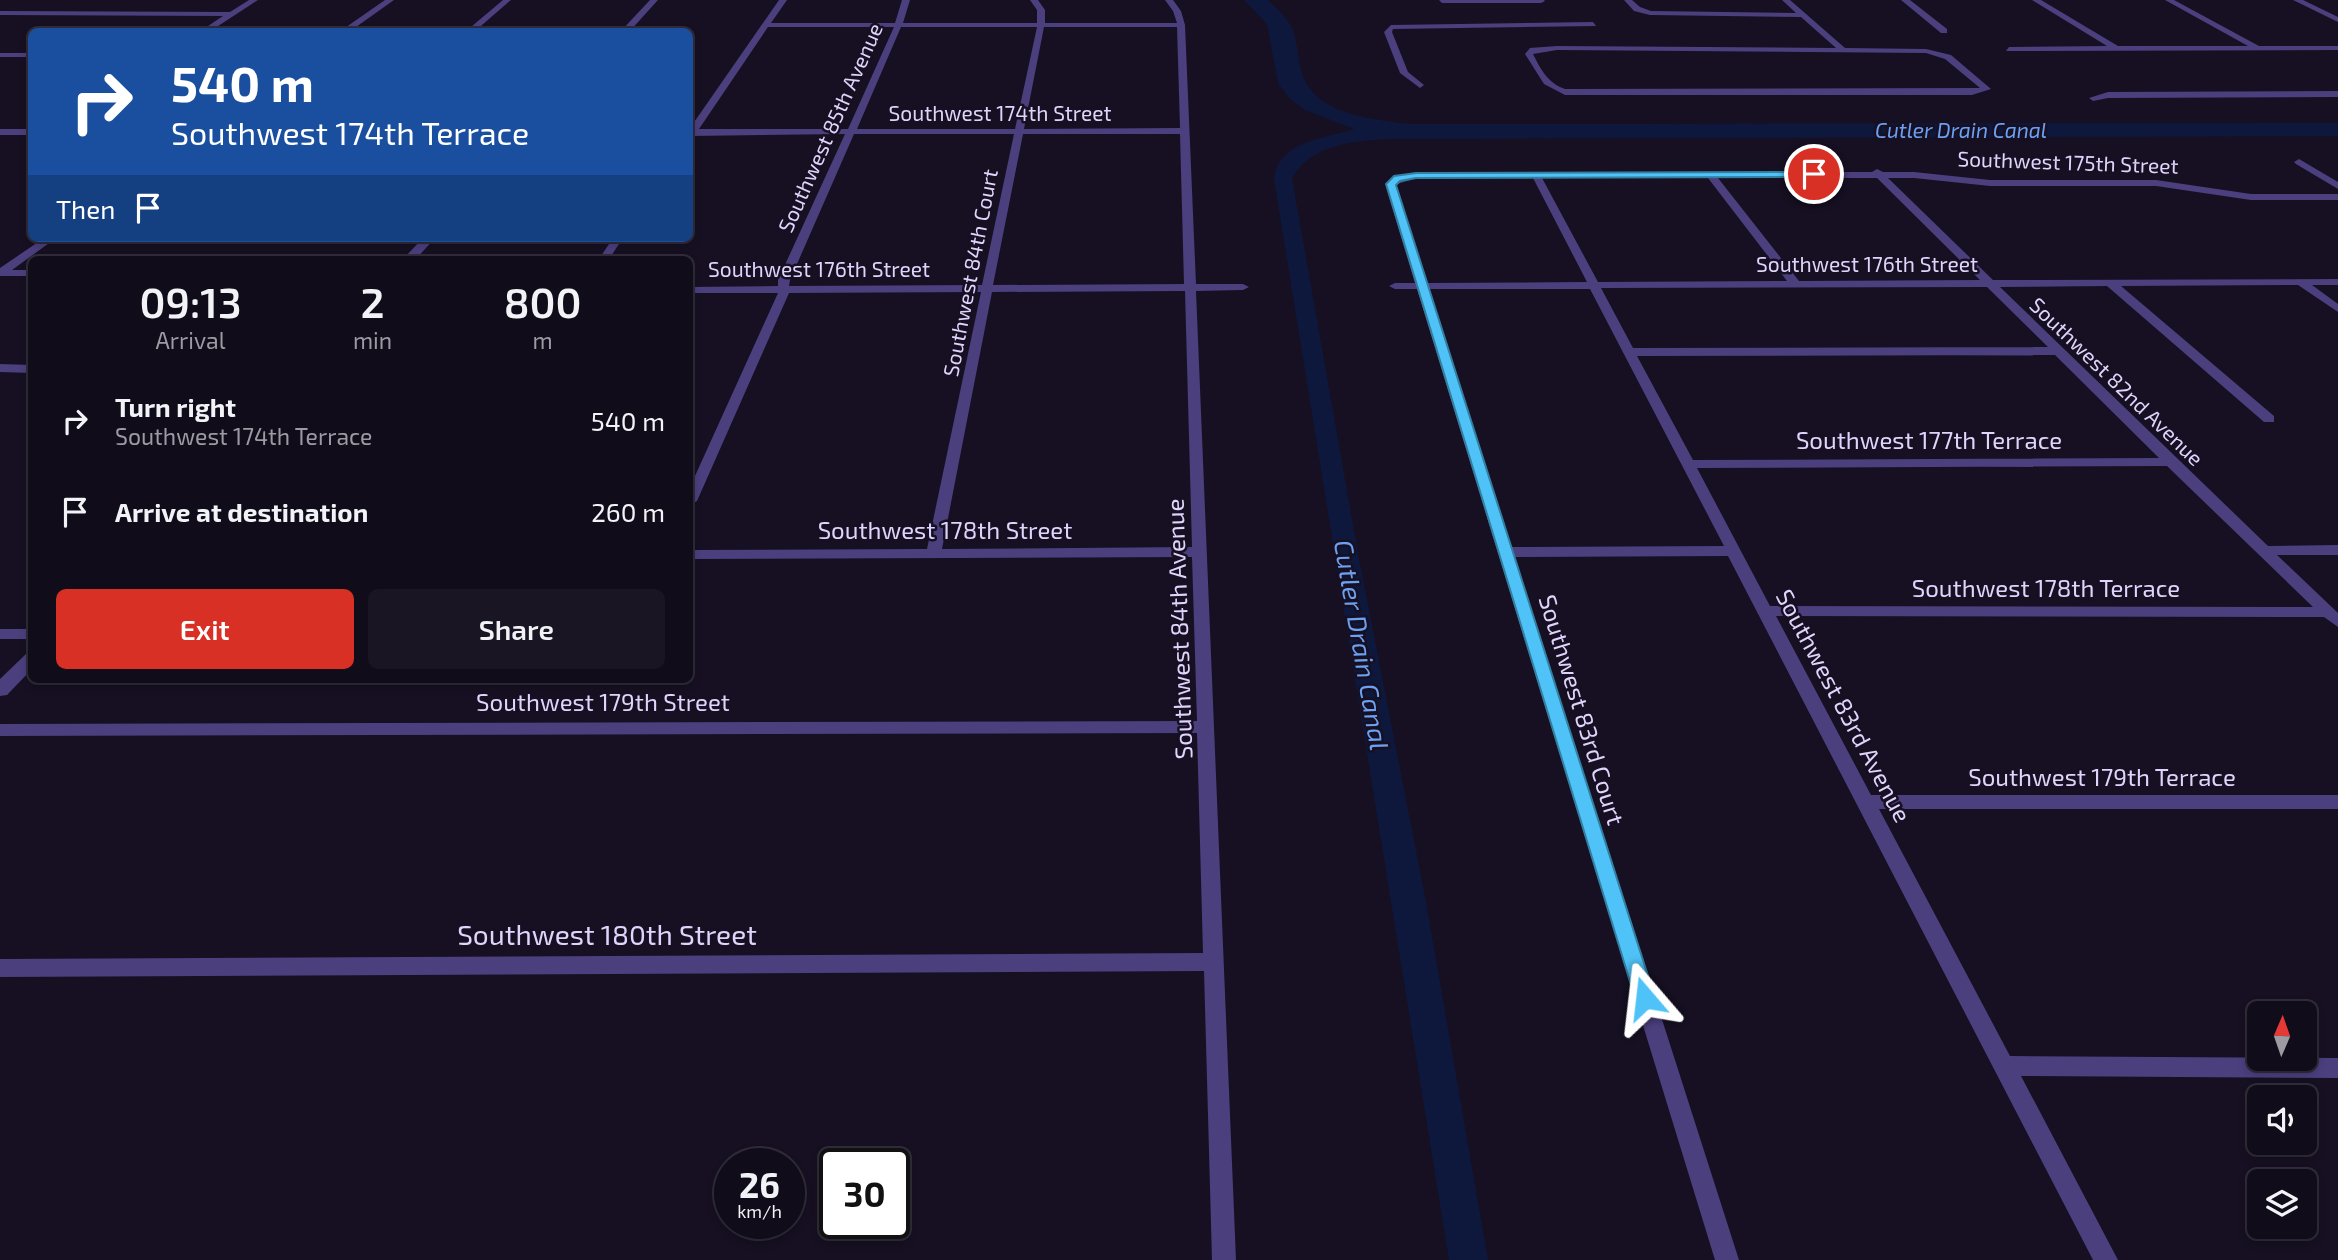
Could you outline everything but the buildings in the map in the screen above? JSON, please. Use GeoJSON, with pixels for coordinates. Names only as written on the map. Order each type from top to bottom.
{"type":"FeatureCollection","features":[{"type":"Feature","properties":{"kind":"street"},"geometry":{"type":"LineString","coordinates":[[209,28],[254,0]]}},
{"type":"Feature","properties":{"kind":"street"},"geometry":{"type":"LineString","coordinates":[[348,28],[390,0]]}},
{"type":"Feature","properties":{"kind":"street"},"geometry":{"type":"LineString","coordinates":[[474,28],[507,0]]}},
{"type":"Feature","properties":{"kind":"street"},"geometry":{"type":"LineString","coordinates":[[628,28],[654,0]]}},
{"type":"Feature","properties":{"kind":"street"},"geometry":{"type":"LineString","coordinates":[[693,128],[783,0]]}},
{"type":"Feature","properties":{"kind":"street","name":"Southwest 85th Avenue"},"geometry":{"type":"LineString","coordinates":[[693,494],[783,299],[784,280],[898,25],[906,0]]}},
{"type":"Feature","properties":{"kind":"street","name":"Southwest 84th Court"},"geometry":{"type":"LineString","coordinates":[[933,555],[1040,25],[1042,12],[1034,0]]}},
{"type":"Feature","properties":{"kind":"street","name":"Southwest 84th Avenue"},"geometry":{"type":"LineString","coordinates":[[1169,0],[1177,10],[1181,25],[1224,1260]]}},
{"type":"Feature","properties":{"kind":"street"},"geometry":{"type":"LineString","coordinates":[[1628,0],[1642,11],[1803,15]]}},
{"type":"Feature","properties":{"kind":"street"},"geometry":{"type":"LineString","coordinates":[[1786,0],[1844,51],[1920,50],[1939,53],[1985,85],[1985,90],[1729,93],[1559,91],[1546,83],[1529,56],[1529,52],[1533,50],[1844,51]]}},
{"type":"Feature","properties":{"kind":"street"},"geometry":{"type":"LineString","coordinates":[[1905,0],[1944,31]]}},
{"type":"Feature","properties":{"kind":"street"},"geometry":{"type":"LineString","coordinates":[[2036,0],[2116,49]]}},
{"type":"Feature","properties":{"kind":"street"},"geometry":{"type":"LineString","coordinates":[[2169,0],[2258,48]]}},
{"type":"Feature","properties":{"kind":"street"},"geometry":{"type":"LineString","coordinates":[[2297,0],[2338,20]]}},
{"type":"Feature","properties":{"kind":"street"},"geometry":{"type":"LineString","coordinates":[[1453,24],[1441,1],[1541,1]]}},
{"type":"Feature","properties":{"kind":"street"},"geometry":{"type":"LineString","coordinates":[[0,13],[232,13]]}},
{"type":"Feature","properties":{"kind":"street"},"geometry":{"type":"LineString","coordinates":[[1420,85],[1404,74],[1388,32],[1391,26],[1593,24]]}},
{"type":"Feature","properties":{"kind":"street"},"geometry":{"type":"LineString","coordinates":[[766,25],[1181,25]]}},
{"type":"Feature","properties":{"kind":"street"},"geometry":{"type":"LineString","coordinates":[[2010,49],[2338,48]]}},
{"type":"Feature","properties":{"kind":"street"},"geometry":{"type":"LineString","coordinates":[[0,55],[28,55]]}},
{"type":"Feature","properties":{"kind":"street"},"geometry":{"type":"LineString","coordinates":[[2093,98],[2108,95],[2338,94]]}},
{"type":"Feature","properties":{"kind":"street","name":"Southwest 174th Street"},"geometry":{"type":"LineString","coordinates":[[693,132],[1185,131]]}},
{"type":"Feature","properties":{"kind":"street"},"geometry":{"type":"LineString","coordinates":[[0,132],[28,132]]}},
{"type":"Feature","properties":{"kind":"street"},"geometry":{"type":"LineString","coordinates":[[2299,162],[2338,186]]}},
{"type":"Feature","properties":{"kind":"street","name":"Southwest 175th Street"},"geometry":{"type":"LineString","coordinates":[[1397,178],[1711,175],[1875,170],[1990,183],[2157,183],[2251,197],[2338,197]]}},
{"type":"Feature","properties":{"kind":"street","name":"Southwest 82nd Avenue"},"geometry":{"type":"LineString","coordinates":[[1875,170],[2171,463],[2333,617]]}},
{"type":"Feature","properties":{"kind":"street","name":"Southwest 83rd Avenue"},"geometry":{"type":"LineString","coordinates":[[1536,175],[2106,1260]]}},
{"type":"Feature","properties":{"kind":"street"},"geometry":{"type":"LineString","coordinates":[[1711,175],[1796,285]]}},
{"type":"Feature","properties":{"kind":"street","name":"Southwest 83rd Court"},"geometry":{"type":"LineString","coordinates":[[1397,178],[1391,187],[1727,1260]]}},
{"type":"Feature","properties":{"kind":"street"},"geometry":{"type":"LineString","coordinates":[[0,273],[45,242]]}},
{"type":"Feature","properties":{"kind":"street"},"geometry":{"type":"LineString","coordinates":[[412,256],[425,242]]}},
{"type":"Feature","properties":{"kind":"street"},"geometry":{"type":"LineString","coordinates":[[0,273],[28,273]]}},
{"type":"Feature","properties":{"kind":"street"},"geometry":{"type":"LineString","coordinates":[[2300,282],[2338,309]]}},
{"type":"Feature","properties":{"kind":"street","name":"Southwest 176th Street"},"geometry":{"type":"LineString","coordinates":[[1395,286],[2338,282]]}},
{"type":"Feature","properties":{"kind":"street"},"geometry":{"type":"LineString","coordinates":[[2110,283],[2269,419]]}},
{"type":"Feature","properties":{"kind":"street","name":"Southwest 176th Street"},"geometry":{"type":"LineString","coordinates":[[693,290],[1243,287]]}},
{"type":"Feature","properties":{"kind":"street"},"geometry":{"type":"LineString","coordinates":[[1630,352],[2057,351]]}},
{"type":"Feature","properties":{"kind":"street"},"geometry":{"type":"LineString","coordinates":[[0,369],[28,369]]}},
{"type":"Feature","properties":{"kind":"street","name":"Southwest 177th Terrace"},"geometry":{"type":"LineString","coordinates":[[1688,464],[2171,463]]}},
{"type":"Feature","properties":{"kind":"street"},"geometry":{"type":"LineString","coordinates":[[2263,551],[2338,550]]}},
{"type":"Feature","properties":{"kind":"street"},"geometry":{"type":"LineString","coordinates":[[1506,552],[1734,551]]}},
{"type":"Feature","properties":{"kind":"street","name":"Southwest 178th Street"},"geometry":{"type":"LineString","coordinates":[[693,555],[1200,552]]}},
{"type":"Feature","properties":{"kind":"street","name":"Southwest 178th Terrace"},"geometry":{"type":"LineString","coordinates":[[1765,611],[2333,617]]}},
{"type":"Feature","properties":{"kind":"street"},"geometry":{"type":"LineString","coordinates":[[0,634],[28,634]]}},
{"type":"Feature","properties":{"kind":"street"},"geometry":{"type":"LineString","coordinates":[[0,690],[28,661]]}},
{"type":"Feature","properties":{"kind":"street","name":"Southwest 179th Street"},"geometry":{"type":"LineString","coordinates":[[0,730],[1206,727]]}},
{"type":"Feature","properties":{"kind":"street","name":"Southwest 179th Terrace"},"geometry":{"type":"LineString","coordinates":[[1865,802],[2338,802]]}},
{"type":"Feature","properties":{"kind":"street","name":"Southwest 180th Street"},"geometry":{"type":"LineString","coordinates":[[0,968],[1214,962]]}},
{"type":"Feature","properties":{"kind":"street"},"geometry":{"type":"LineString","coordinates":[[2005,1066],[2338,1068]]}},
{"type":"Feature","properties":{"kind":"water","name":"Cutler Drain Canal"},"geometry":{"type":"Polygon","coordinates":[[[1244,0],[1268,0],[1285,18],[1293,30],[1301,70],[1314,94],[1338,109],[1383,121],[1410,124],[2338,123],[2338,136],[1387,139],[1334,147],[1310,158],[1300,167],[1292,178],[1359,559],[1426,902],[1488,1260],[1449,1260],[1274,179],[1277,166],[1284,156],[1294,149],[1305,143],[1354,129],[1305,110],[1289,98],[1278,83],[1267,24],[1244,0]]]}},
{"type":"Feature","properties":{"kind":"route"},"geometry":{"type":"LineString","coordinates":[[1645,998],[1391,184],[1397,178],[1409,176],[1814,174]]}}]}
